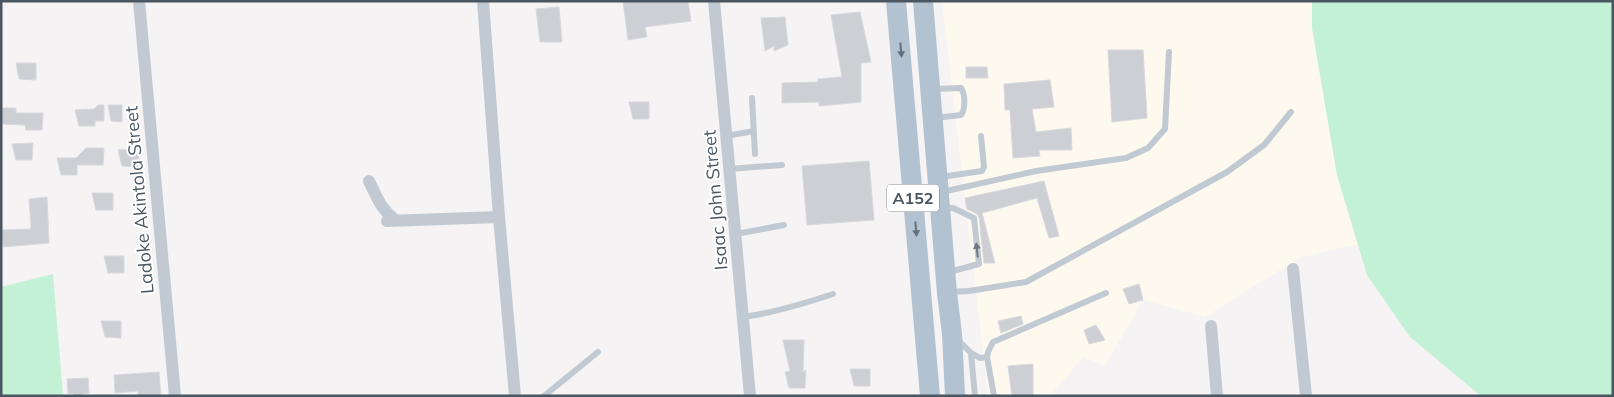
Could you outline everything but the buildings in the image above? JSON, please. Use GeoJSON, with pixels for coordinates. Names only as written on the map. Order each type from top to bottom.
{"type":"FeatureCollection","features":[{"type":"Feature","properties":{"kind":"main road","name":"A152"},"geometry":{"type":"LineString","coordinates":[[896,1],[930,396]]}},
{"type":"Feature","properties":{"kind":"main road","name":"A152"},"geometry":{"type":"LineString","coordinates":[[923,1],[945,272],[952,334],[955,396]]}},
{"type":"Feature","properties":{"kind":"street","name":"Ladoke Akintola Street"},"geometry":{"type":"LineString","coordinates":[[139,1],[175,396]]}},
{"type":"Feature","properties":{"kind":"street"},"geometry":{"type":"LineString","coordinates":[[483,1],[515,396]]}},
{"type":"Feature","properties":{"kind":"street","name":"Isaac John Street"},"geometry":{"type":"LineString","coordinates":[[714,1],[750,396]]}},
{"type":"Feature","properties":{"kind":"street"},"geometry":{"type":"LineString","coordinates":[[370,181],[379,204],[391,220],[499,217]]}},
{"type":"Feature","properties":{"kind":"street"},"geometry":{"type":"LineString","coordinates":[[1293,269],[1306,396]]}},
{"type":"Feature","properties":{"kind":"street"},"geometry":{"type":"LineString","coordinates":[[1211,326],[1217,396]]}},
{"type":"Feature","properties":{"kind":"lane"},"geometry":{"type":"LineString","coordinates":[[939,193],[1036,171],[1126,158],[1148,148],[1165,129],[1169,52]]}},
{"type":"Feature","properties":{"kind":"lane"},"geometry":{"type":"LineString","coordinates":[[930,89],[961,88],[963,90],[965,108],[961,114],[932,118]]}},
{"type":"Feature","properties":{"kind":"lane"},"geometry":{"type":"LineString","coordinates":[[752,98],[755,154]]}},
{"type":"Feature","properties":{"kind":"lane"},"geometry":{"type":"LineString","coordinates":[[947,293],[1026,282],[1227,172],[1264,145],[1291,112]]}},
{"type":"Feature","properties":{"kind":"lane"},"geometry":{"type":"LineString","coordinates":[[726,136],[754,131]]}},
{"type":"Feature","properties":{"kind":"lane"},"geometry":{"type":"LineString","coordinates":[[939,193],[982,170],[984,167],[981,136]]}},
{"type":"Feature","properties":{"kind":"lane"},"geometry":{"type":"LineString","coordinates":[[730,169],[782,165]]}},
{"type":"Feature","properties":{"kind":"lane"},"geometry":{"type":"LineString","coordinates":[[939,193],[953,208],[974,218],[979,264],[945,272]]}},
{"type":"Feature","properties":{"kind":"lane"},"geometry":{"type":"LineString","coordinates":[[736,234],[784,225]]}},
{"type":"Feature","properties":{"kind":"lane"},"geometry":{"type":"LineString","coordinates":[[994,396],[987,357],[993,342],[1106,292]]}},
{"type":"Feature","properties":{"kind":"lane"},"geometry":{"type":"LineString","coordinates":[[743,317],[798,306],[833,294]]}},
{"type":"Feature","properties":{"kind":"lane"},"geometry":{"type":"LineString","coordinates":[[952,334],[972,353],[980,358],[987,357]]}},
{"type":"Feature","properties":{"kind":"lane"},"geometry":{"type":"LineString","coordinates":[[544,396],[598,352]]}},
{"type":"Feature","properties":{"kind":"lane"},"geometry":{"type":"LineString","coordinates":[[972,353],[975,396]]}},
{"type":"Feature","properties":{"kind":"shaded area"},"geometry":{"type":"Polygon","coordinates":[[[942,1],[1312,1],[1312,28],[1337,175],[1358,244],[1299,258],[1205,317],[1143,300],[1105,366],[1083,357],[1050,396],[988,396],[942,1]]]}},
{"type":"Feature","properties":{"kind":"green space"},"geometry":{"type":"Polygon","coordinates":[[[1312,1],[1613,1],[1613,396],[1481,396],[1410,337],[1367,275],[1337,175],[1312,28],[1312,1]]]}},
{"type":"Feature","properties":{"kind":"green space"},"geometry":{"type":"Polygon","coordinates":[[[53,274],[63,396],[1,396],[1,287],[53,274]]]}}]}
